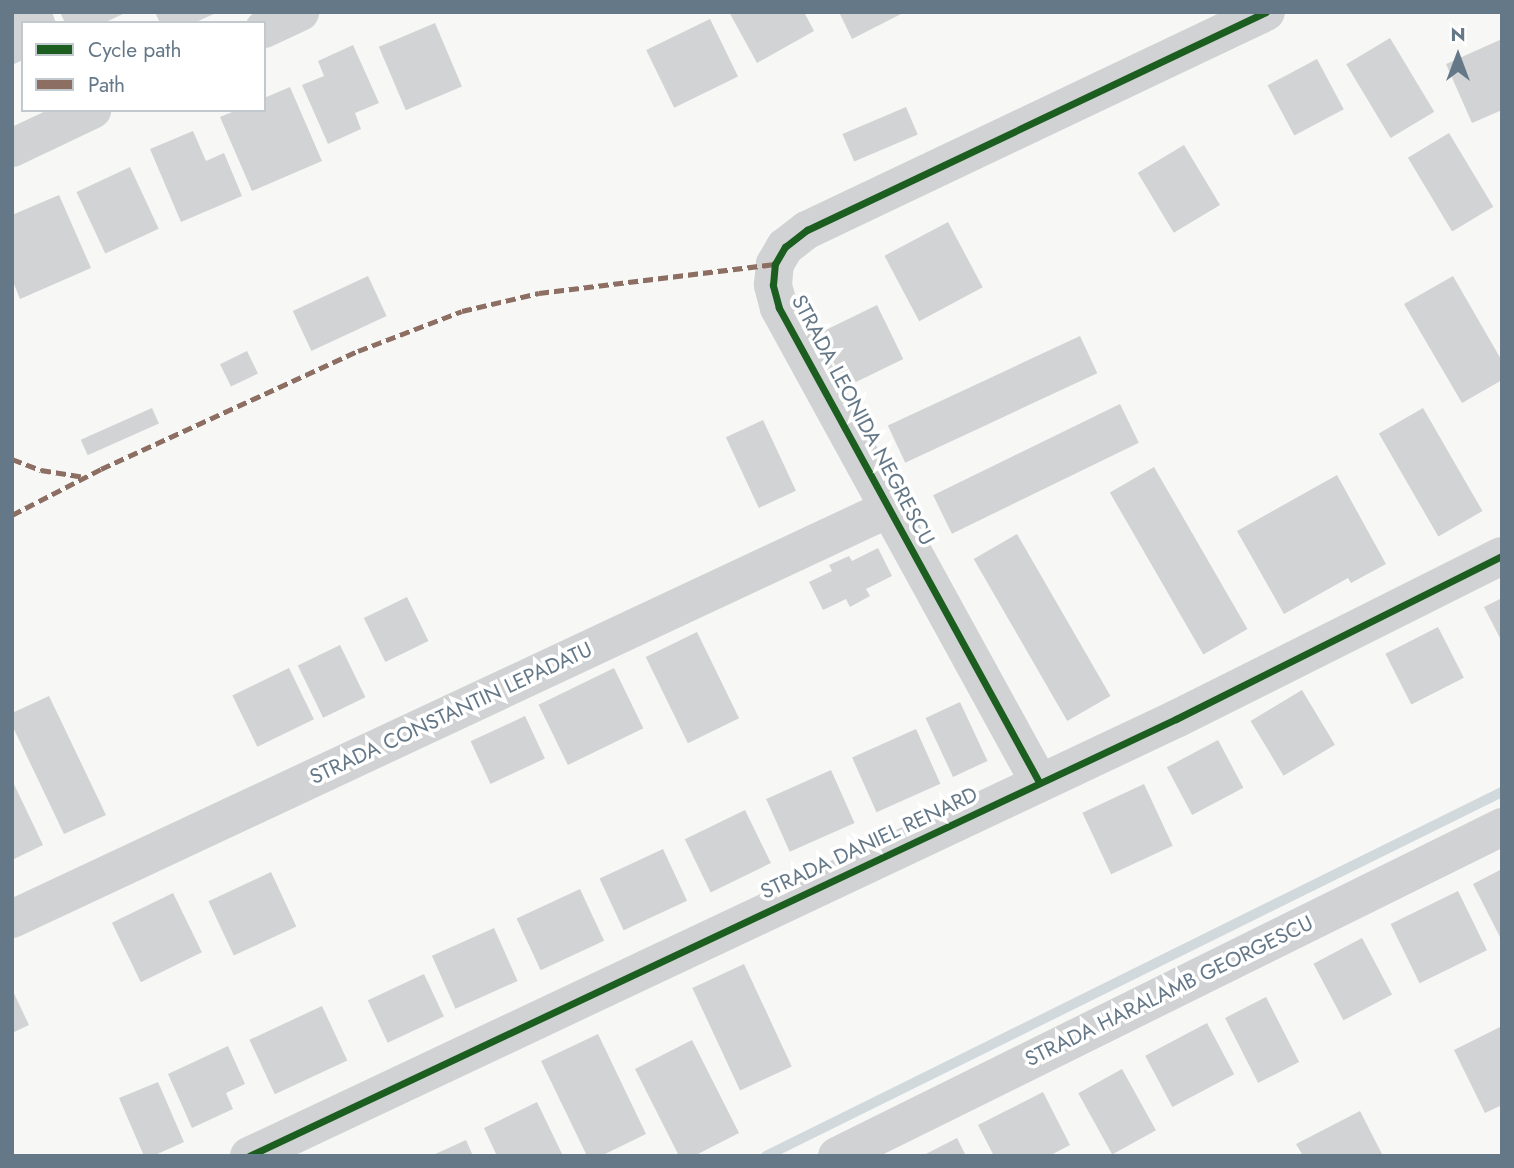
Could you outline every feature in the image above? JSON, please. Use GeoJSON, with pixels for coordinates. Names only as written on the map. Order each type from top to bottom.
{"type":"FeatureCollection","features":[{"type":"Feature","properties":{"kind":"street"},"geometry":{"type":"LineString","coordinates":[[266,28],[300,12]]}},
{"type":"Feature","properties":{"kind":"street","name":"STRADA LEONIDA NEGRESCU"},"geometry":{"type":"LineString","coordinates":[[1039,782],[779,308],[773,285],[775,264],[785,247],[807,230],[1266,12]]}},
{"type":"Feature","properties":{"kind":"street"},"geometry":{"type":"LineString","coordinates":[[12,148],[88,112]]}},
{"type":"Feature","properties":{"kind":"street","name":"STRADA CONSTANTIN LEPADATU"},"geometry":{"type":"LineString","coordinates":[[12,919],[890,508]]}},
{"type":"Feature","properties":{"kind":"street","name":"STRADA DANIEL RENARD"},"geometry":{"type":"LineString","coordinates":[[249,1156],[1176,719],[1502,556]]}},
{"type":"Feature","properties":{"kind":"street","name":"STRADA HARALAMB GEORGESCU"},"geometry":{"type":"LineString","coordinates":[[837,1156],[1502,827]]}},
{"type":"Feature","properties":{"kind":"building"},"geometry":{"type":"Polygon","coordinates":[[[12,12],[52,12],[55,21],[21,21],[21,61],[12,65],[12,12]]]}},
{"type":"Feature","properties":{"kind":"building"},"geometry":{"type":"Polygon","coordinates":[[[60,12],[127,12],[108,21],[64,21],[60,12]]]}},
{"type":"Feature","properties":{"kind":"building"},"geometry":{"type":"Polygon","coordinates":[[[155,12],[218,12],[198,21],[159,21],[155,12]]]}},
{"type":"Feature","properties":{"kind":"building"},"geometry":{"type":"Polygon","coordinates":[[[729,12],[804,12],[814,31],[757,63],[729,12]]]}},
{"type":"Feature","properties":{"kind":"building"},"geometry":{"type":"Polygon","coordinates":[[[839,12],[905,12],[852,39],[839,12]]]}},
{"type":"Feature","properties":{"kind":"building"},"geometry":{"type":"Polygon","coordinates":[[[710,19],[738,77],[674,108],[646,50],[710,19]]]}},
{"type":"Feature","properties":{"kind":"building"},"geometry":{"type":"Polygon","coordinates":[[[435,23],[462,87],[406,110],[379,47],[435,23]]]}},
{"type":"Feature","properties":{"kind":"building"},"geometry":{"type":"Polygon","coordinates":[[[1390,38],[1434,112],[1391,138],[1346,64],[1390,38]]]}},
{"type":"Feature","properties":{"kind":"building"},"geometry":{"type":"Polygon","coordinates":[[[1502,39],[1502,110],[1472,123],[1446,64],[1502,39]]]}},
{"type":"Feature","properties":{"kind":"building"},"geometry":{"type":"Polygon","coordinates":[[[353,45],[379,103],[355,113],[361,129],[328,144],[302,85],[324,76],[318,61],[353,45]]]}},
{"type":"Feature","properties":{"kind":"building"},"geometry":{"type":"Polygon","coordinates":[[[1317,59],[1344,109],[1294,136],[1268,85],[1317,59]]]}},
{"type":"Feature","properties":{"kind":"building"},"geometry":{"type":"Polygon","coordinates":[[[290,87],[322,161],[252,191],[220,117],[232,112],[266,112],[266,97],[290,87]]]}},
{"type":"Feature","properties":{"kind":"building"},"geometry":{"type":"Polygon","coordinates":[[[906,107],[918,135],[854,162],[842,134],[906,107]]]}},
{"type":"Feature","properties":{"kind":"building"},"geometry":{"type":"Polygon","coordinates":[[[193,131],[206,161],[224,153],[242,196],[181,222],[150,149],[193,131]]]}},
{"type":"Feature","properties":{"kind":"building"},"geometry":{"type":"Polygon","coordinates":[[[1449,133],[1493,207],[1452,231],[1408,158],[1449,133]]]}},
{"type":"Feature","properties":{"kind":"building"},"geometry":{"type":"Polygon","coordinates":[[[1184,145],[1220,205],[1174,233],[1138,173],[1184,145]]]}},
{"type":"Feature","properties":{"kind":"building"},"geometry":{"type":"Polygon","coordinates":[[[130,167],[159,229],[105,254],[77,192],[130,167]]]}},
{"type":"Feature","properties":{"kind":"building"},"geometry":{"type":"Polygon","coordinates":[[[59,195],[91,268],[20,299],[12,279],[12,215],[59,195]]]}},
{"type":"Feature","properties":{"kind":"building"},"geometry":{"type":"Polygon","coordinates":[[[948,222],[983,287],[919,321],[884,256],[948,222]]]}},
{"type":"Feature","properties":{"kind":"building"},"geometry":{"type":"Polygon","coordinates":[[[368,276],[387,316],[311,351],[293,311],[368,276]]]}},
{"type":"Feature","properties":{"kind":"building"},"geometry":{"type":"Polygon","coordinates":[[[1453,276],[1502,361],[1502,380],[1462,403],[1404,304],[1453,276]]]}},
{"type":"Feature","properties":{"kind":"building"},"geometry":{"type":"Polygon","coordinates":[[[877,305],[903,359],[846,387],[819,333],[877,305]]]}},
{"type":"Feature","properties":{"kind":"building"},"geometry":{"type":"Polygon","coordinates":[[[1080,336],[1097,373],[905,463],[888,426],[1080,336]]]}},
{"type":"Feature","properties":{"kind":"building"},"geometry":{"type":"Polygon","coordinates":[[[247,351],[258,373],[231,387],[220,364],[247,351]]]}},
{"type":"Feature","properties":{"kind":"building"},"geometry":{"type":"Polygon","coordinates":[[[1120,404],[1139,443],[952,534],[933,495],[1120,404]]]}},
{"type":"Feature","properties":{"kind":"building"},"geometry":{"type":"Polygon","coordinates":[[[152,408],[159,424],[88,455],[81,440],[152,408]]]}},
{"type":"Feature","properties":{"kind":"building"},"geometry":{"type":"Polygon","coordinates":[[[1423,408],[1482,511],[1438,537],[1379,434],[1423,408]]]}},
{"type":"Feature","properties":{"kind":"building"},"geometry":{"type":"Polygon","coordinates":[[[763,420],[796,491],[759,508],[726,437],[763,420]]]}},
{"type":"Feature","properties":{"kind":"building"},"geometry":{"type":"Polygon","coordinates":[[[1154,467],[1248,629],[1203,654],[1110,492],[1154,467]]]}},
{"type":"Feature","properties":{"kind":"building"},"geometry":{"type":"Polygon","coordinates":[[[1337,475],[1386,564],[1351,583],[1348,578],[1284,614],[1237,531],[1337,475]]]}},
{"type":"Feature","properties":{"kind":"building"},"geometry":{"type":"Polygon","coordinates":[[[1017,534],[1110,696],[1067,721],[974,559],[1017,534]]]}},
{"type":"Feature","properties":{"kind":"building"},"geometry":{"type":"Polygon","coordinates":[[[878,548],[892,576],[866,589],[870,596],[850,607],[846,599],[823,610],[809,582],[832,571],[829,565],[849,556],[852,561],[878,548]]]}},
{"type":"Feature","properties":{"kind":"building"},"geometry":{"type":"Polygon","coordinates":[[[407,597],[428,641],[385,662],[364,618],[407,597]]]}},
{"type":"Feature","properties":{"kind":"building"},"geometry":{"type":"Polygon","coordinates":[[[1502,598],[1502,642],[1484,607],[1502,598]]]}},
{"type":"Feature","properties":{"kind":"building"},"geometry":{"type":"Polygon","coordinates":[[[1438,627],[1464,678],[1411,705],[1385,654],[1438,627]]]}},
{"type":"Feature","properties":{"kind":"building"},"geometry":{"type":"Polygon","coordinates":[[[697,632],[739,718],[688,743],[646,657],[697,632]]]}},
{"type":"Feature","properties":{"kind":"building"},"geometry":{"type":"Polygon","coordinates":[[[340,645],[365,697],[323,718],[298,666],[340,645]]]}},
{"type":"Feature","properties":{"kind":"building"},"geometry":{"type":"Polygon","coordinates":[[[289,668],[314,719],[257,747],[232,696],[289,668]]]}},
{"type":"Feature","properties":{"kind":"building"},"geometry":{"type":"Polygon","coordinates":[[[614,668],[643,728],[568,765],[539,705],[614,668]]]}},
{"type":"Feature","properties":{"kind":"building"},"geometry":{"type":"Polygon","coordinates":[[[1302,690],[1335,745],[1284,776],[1251,721],[1302,690]]]}},
{"type":"Feature","properties":{"kind":"building"},"geometry":{"type":"Polygon","coordinates":[[[49,696],[106,815],[64,834],[12,725],[12,713],[49,696]]]}},
{"type":"Feature","properties":{"kind":"building"},"geometry":{"type":"Polygon","coordinates":[[[960,702],[987,761],[953,777],[926,718],[960,702]]]}},
{"type":"Feature","properties":{"kind":"building"},"geometry":{"type":"Polygon","coordinates":[[[525,716],[545,759],[490,784],[471,741],[525,716]]]}},
{"type":"Feature","properties":{"kind":"building"},"geometry":{"type":"Polygon","coordinates":[[[916,729],[940,784],[876,812],[852,757],[916,729]]]}},
{"type":"Feature","properties":{"kind":"building"},"geometry":{"type":"Polygon","coordinates":[[[1218,740],[1243,788],[1192,815],[1167,767],[1218,740]]]}},
{"type":"Feature","properties":{"kind":"building"},"geometry":{"type":"Polygon","coordinates":[[[831,770],[855,823],[790,852],[766,799],[831,770]]]}},
{"type":"Feature","properties":{"kind":"building"},"geometry":{"type":"Polygon","coordinates":[[[12,780],[43,845],[12,860],[12,780]]]}},
{"type":"Feature","properties":{"kind":"building"},"geometry":{"type":"Polygon","coordinates":[[[1144,784],[1173,846],[1111,874],[1082,813],[1144,784]]]}},
{"type":"Feature","properties":{"kind":"building"},"geometry":{"type":"Polygon","coordinates":[[[745,810],[771,863],[711,892],[685,839],[745,810]]]}},
{"type":"Feature","properties":{"kind":"building"},"geometry":{"type":"Polygon","coordinates":[[[663,849],[687,901],[624,930],[600,879],[663,849]]]}},
{"type":"Feature","properties":{"kind":"building"},"geometry":{"type":"Polygon","coordinates":[[[1502,869],[1502,941],[1473,884],[1502,869]]]}},
{"type":"Feature","properties":{"kind":"building"},"geometry":{"type":"Polygon","coordinates":[[[271,872],[296,926],[234,956],[208,901],[271,872]]]}},
{"type":"Feature","properties":{"kind":"building"},"geometry":{"type":"Polygon","coordinates":[[[580,889],[604,941],[541,970],[517,919],[580,889]]]}},
{"type":"Feature","properties":{"kind":"building"},"geometry":{"type":"Polygon","coordinates":[[[1458,891],[1487,950],[1420,983],[1391,924],[1458,891]]]}},
{"type":"Feature","properties":{"kind":"building"},"geometry":{"type":"Polygon","coordinates":[[[173,893],[202,952],[141,982],[112,923],[173,893]]]}},
{"type":"Feature","properties":{"kind":"building"},"geometry":{"type":"Polygon","coordinates":[[[494,928],[518,981],[455,1009],[432,956],[494,928]]]}},
{"type":"Feature","properties":{"kind":"building"},"geometry":{"type":"Polygon","coordinates":[[[1362,938],[1392,995],[1343,1020],[1313,964],[1362,938]]]}},
{"type":"Feature","properties":{"kind":"building"},"geometry":{"type":"Polygon","coordinates":[[[744,964],[792,1066],[740,1091],[692,988],[744,964]]]}},
{"type":"Feature","properties":{"kind":"building"},"geometry":{"type":"Polygon","coordinates":[[[424,974],[444,1017],[388,1043],[368,1000],[424,974]]]}},
{"type":"Feature","properties":{"kind":"building"},"geometry":{"type":"Polygon","coordinates":[[[12,989],[29,1025],[12,1033],[12,989]]]}},
{"type":"Feature","properties":{"kind":"building"},"geometry":{"type":"Polygon","coordinates":[[[1266,997],[1299,1062],[1258,1083],[1225,1018],[1266,997]]]}},
{"type":"Feature","properties":{"kind":"building"},"geometry":{"type":"Polygon","coordinates":[[[322,1006],[347,1060],[275,1094],[249,1040],[322,1006]]]}},
{"type":"Feature","properties":{"kind":"building"},"geometry":{"type":"Polygon","coordinates":[[[1207,1023],[1234,1074],[1172,1107],[1145,1056],[1207,1023]]]}},
{"type":"Feature","properties":{"kind":"building"},"geometry":{"type":"Polygon","coordinates":[[[1502,1026],[1502,1105],[1485,1113],[1454,1050],[1502,1026]]]}},
{"type":"Feature","properties":{"kind":"building"},"geometry":{"type":"Polygon","coordinates":[[[598,1034],[646,1134],[601,1156],[587,1156],[541,1061],[598,1034]]]}},
{"type":"Feature","properties":{"kind":"building"},"geometry":{"type":"Polygon","coordinates":[[[692,1040],[739,1133],[694,1156],[679,1156],[635,1069],[692,1040]]]}},
{"type":"Feature","properties":{"kind":"building"},"geometry":{"type":"Polygon","coordinates":[[[228,1046],[245,1084],[226,1093],[233,1109],[192,1128],[168,1074],[228,1046]]]}},
{"type":"Feature","properties":{"kind":"building"},"geometry":{"type":"Polygon","coordinates":[[[1122,1069],[1156,1130],[1112,1154],[1078,1093],[1122,1069]]]}},
{"type":"Feature","properties":{"kind":"building"},"geometry":{"type":"Polygon","coordinates":[[[158,1082],[184,1142],[153,1156],[144,1156],[119,1098],[158,1082]]]}},
{"type":"Feature","properties":{"kind":"building"},"geometry":{"type":"Polygon","coordinates":[[[1043,1092],[1070,1145],[1049,1156],[994,1156],[978,1125],[1043,1092]]]}},
{"type":"Feature","properties":{"kind":"building"},"geometry":{"type":"Polygon","coordinates":[[[537,1102],[563,1156],[497,1156],[484,1128],[537,1102]]]}},
{"type":"Feature","properties":{"kind":"building"},"geometry":{"type":"Polygon","coordinates":[[[1360,1111],[1383,1156],[1303,1156],[1296,1144],[1360,1111]]]}},
{"type":"Feature","properties":{"kind":"building"},"geometry":{"type":"Polygon","coordinates":[[[957,1138],[966,1156],[922,1156],[957,1138]]]}},
{"type":"Feature","properties":{"kind":"building"},"geometry":{"type":"Polygon","coordinates":[[[466,1140],[473,1156],[431,1156],[466,1140]]]}},
{"type":"Feature","properties":{"kind":"waterway"},"geometry":{"type":"LineString","coordinates":[[766,1156],[1502,792]]}},
{"type":"Feature","properties":{"kind":"marked path"},"geometry":{"type":"LineString","coordinates":[[12,515],[101,469],[358,351],[462,311],[539,293],[775,264]]}},
{"type":"Feature","properties":{"kind":"marked path"},"geometry":{"type":"LineString","coordinates":[[12,459],[41,470],[84,477]]}},
{"type":"Feature","properties":{"kind":"cycle path"},"geometry":{"type":"LineString","coordinates":[[1039,782],[779,308],[773,285],[775,264],[785,247],[807,230],[1266,12]]}},
{"type":"Feature","properties":{"kind":"cycle path"},"geometry":{"type":"LineString","coordinates":[[249,1156],[1176,719],[1502,556]]}}]}
